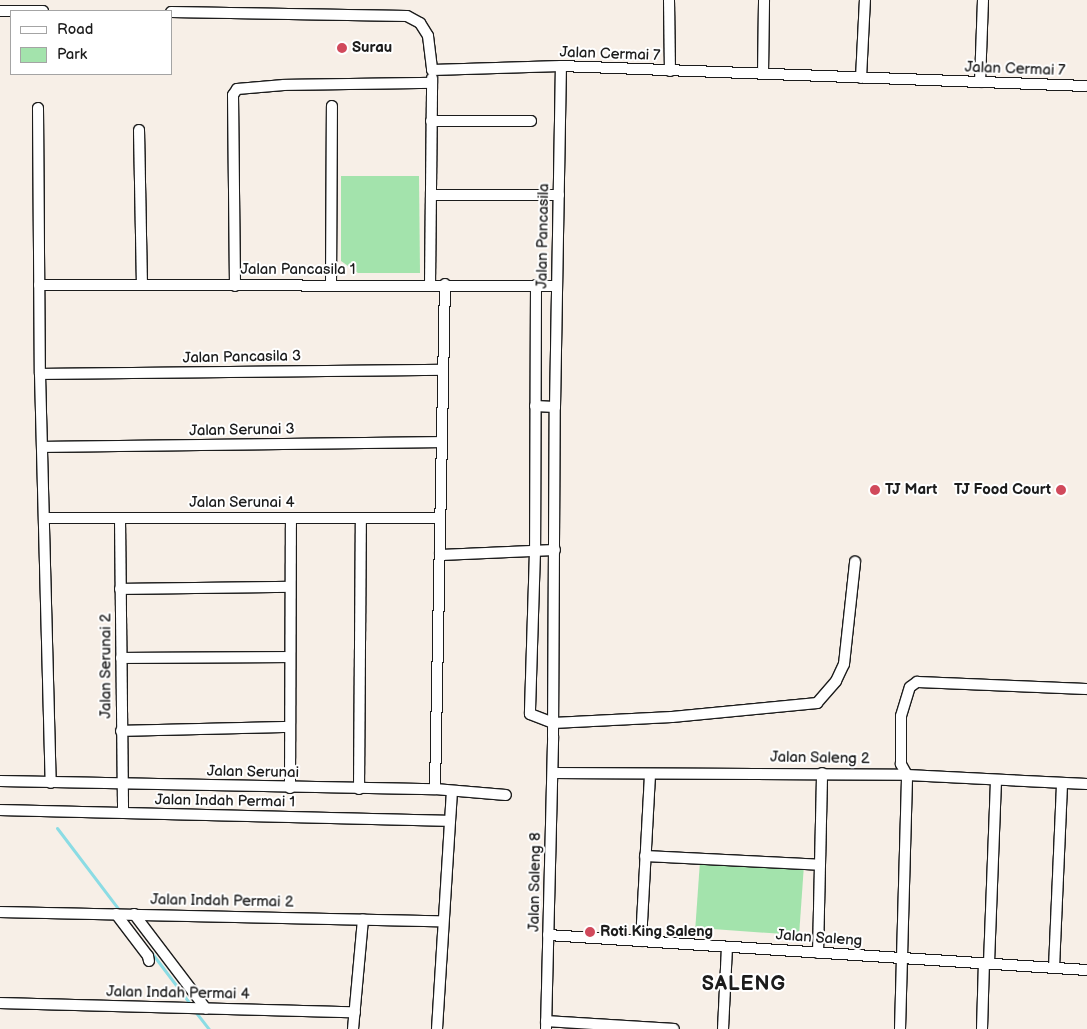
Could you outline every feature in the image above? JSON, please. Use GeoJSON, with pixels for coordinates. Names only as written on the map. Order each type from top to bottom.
{"type":"FeatureCollection","features":[{"type":"Feature","properties":{"kind":"street"},"geometry":{"type":"LineString","coordinates":[[669,0],[670,71]]}},
{"type":"Feature","properties":{"kind":"street"},"geometry":{"type":"LineString","coordinates":[[763,74],[764,0]]}},
{"type":"Feature","properties":{"kind":"street"},"geometry":{"type":"LineString","coordinates":[[861,78],[865,0]]}},
{"type":"Feature","properties":{"kind":"street"},"geometry":{"type":"LineString","coordinates":[[980,82],[983,0]]}},
{"type":"Feature","properties":{"kind":"street"},"geometry":{"type":"LineString","coordinates":[[172,12],[407,16],[420,23],[428,36],[432,70],[430,284]]}},
{"type":"Feature","properties":{"kind":"street","name":"Jalan Cermai 7"},"geometry":{"type":"LineString","coordinates":[[432,70],[561,66],[1087,86]]}},
{"type":"Feature","properties":{"kind":"street","name":"Jalan Pancasila"},"geometry":{"type":"LineString","coordinates":[[554,550],[561,66]]}},
{"type":"Feature","properties":{"kind":"street"},"geometry":{"type":"LineString","coordinates":[[236,286],[233,95],[237,89],[284,84],[432,83]]}},
{"type":"Feature","properties":{"kind":"street"},"geometry":{"type":"LineString","coordinates":[[332,106],[332,286]]}},
{"type":"Feature","properties":{"kind":"street"},"geometry":{"type":"LineString","coordinates":[[38,108],[40,374],[51,783]]}},
{"type":"Feature","properties":{"kind":"street"},"geometry":{"type":"LineString","coordinates":[[431,121],[531,121]]}},
{"type":"Feature","properties":{"kind":"street"},"geometry":{"type":"LineString","coordinates":[[138,130],[142,285]]}},
{"type":"Feature","properties":{"kind":"street"},"geometry":{"type":"LineString","coordinates":[[431,195],[559,195]]}},
{"type":"Feature","properties":{"kind":"street"},"geometry":{"type":"LineString","coordinates":[[435,789],[445,284]]}},
{"type":"Feature","properties":{"kind":"street","name":"Jalan Pancasila 1"},"geometry":{"type":"LineString","coordinates":[[40,285],[332,286],[445,284],[557,286]]}},
{"type":"Feature","properties":{"kind":"street"},"geometry":{"type":"LineString","coordinates":[[536,286],[535,551],[530,714],[554,723],[672,717],[817,704],[836,681],[844,664],[854,562]]}},
{"type":"Feature","properties":{"kind":"street","name":"Jalan Pancasila 3"},"geometry":{"type":"LineString","coordinates":[[40,374],[443,370]]}},
{"type":"Feature","properties":{"kind":"street"},"geometry":{"type":"LineString","coordinates":[[535,406],[555,407]]}},
{"type":"Feature","properties":{"kind":"street","name":"Jalan Serunai 3"},"geometry":{"type":"LineString","coordinates":[[42,447],[442,442]]}},
{"type":"Feature","properties":{"kind":"street","name":"Jalan Serunai 4"},"geometry":{"type":"LineString","coordinates":[[44,518],[440,518]]}},
{"type":"Feature","properties":{"kind":"street","name":"Jalan Serunai 2"},"geometry":{"type":"LineString","coordinates":[[120,518],[123,813]]}},
{"type":"Feature","properties":{"kind":"street"},"geometry":{"type":"LineString","coordinates":[[290,788],[291,518]]}},
{"type":"Feature","properties":{"kind":"street"},"geometry":{"type":"LineString","coordinates":[[359,789],[362,518]]}},
{"type":"Feature","properties":{"kind":"street"},"geometry":{"type":"LineString","coordinates":[[440,555],[554,550]]}},
{"type":"Feature","properties":{"kind":"street","name":"Jalan Saleng 8"},"geometry":{"type":"LineString","coordinates":[[546,1025],[554,736],[554,550]]}},
{"type":"Feature","properties":{"kind":"street"},"geometry":{"type":"LineString","coordinates":[[120,589],[290,587]]}},
{"type":"Feature","properties":{"kind":"street"},"geometry":{"type":"LineString","coordinates":[[120,658],[289,657]]}},
{"type":"Feature","properties":{"kind":"street"},"geometry":{"type":"LineString","coordinates":[[900,1029],[904,958],[906,775],[901,764],[901,716],[906,697],[914,683],[1087,689]]}},
{"type":"Feature","properties":{"kind":"street"},"geometry":{"type":"LineString","coordinates":[[121,731],[290,727]]}},
{"type":"Feature","properties":{"kind":"street","name":"Jalan Saleng 2"},"geometry":{"type":"LineString","coordinates":[[552,773],[822,773],[1062,783],[1086,782]]}},
{"type":"Feature","properties":{"kind":"street"},"geometry":{"type":"LineString","coordinates":[[818,952],[822,773]]}},
{"type":"Feature","properties":{"kind":"street"},"geometry":{"type":"LineString","coordinates":[[641,941],[650,774]]}},
{"type":"Feature","properties":{"kind":"street"},"geometry":{"type":"LineString","coordinates":[[982,1029],[996,780]]}},
{"type":"Feature","properties":{"kind":"street","name":"Jalan Serunai"},"geometry":{"type":"LineString","coordinates":[[0,781],[290,788],[435,789],[506,794]]}},
{"type":"Feature","properties":{"kind":"street"},"geometry":{"type":"LineString","coordinates":[[1054,968],[1062,783]]}},
{"type":"Feature","properties":{"kind":"street"},"geometry":{"type":"LineString","coordinates":[[436,1029],[452,790]]}},
{"type":"Feature","properties":{"kind":"street","name":"Jalan Indah Permai 1"},"geometry":{"type":"LineString","coordinates":[[0,810],[450,821]]}},
{"type":"Feature","properties":{"kind":"street"},"geometry":{"type":"LineString","coordinates":[[645,856],[820,865]]}},
{"type":"Feature","properties":{"kind":"street","name":"Jalan Indah Permai 2"},"geometry":{"type":"LineString","coordinates":[[0,912],[444,921]]}},
{"type":"Feature","properties":{"kind":"street"},"geometry":{"type":"LineString","coordinates":[[116,914],[149,961]]}},
{"type":"Feature","properties":{"kind":"street"},"geometry":{"type":"LineString","coordinates":[[134,914],[199,1009]]}},
{"type":"Feature","properties":{"kind":"street"},"geometry":{"type":"LineString","coordinates":[[353,1029],[363,919]]}},
{"type":"Feature","properties":{"kind":"street","name":"Jalan Saleng"},"geometry":{"type":"LineString","coordinates":[[548,936],[1087,970]]}},
{"type":"Feature","properties":{"kind":"street"},"geometry":{"type":"LineString","coordinates":[[723,1029],[727,947]]}},
{"type":"Feature","properties":{"kind":"street","name":"Jalan Indah Permai 4"},"geometry":{"type":"LineString","coordinates":[[0,1004],[355,1012]]}},
{"type":"Feature","properties":{"kind":"street"},"geometry":{"type":"LineString","coordinates":[[546,1025],[674,1029]]}},
{"type":"Feature","properties":{"kind":"green space"},"geometry":{"type":"Polygon","coordinates":[[[341,176],[419,176],[420,273],[358,273],[341,261],[341,176]]]}},
{"type":"Feature","properties":{"kind":"green space"},"geometry":{"type":"Polygon","coordinates":[[[700,861],[804,868],[799,935],[695,928],[700,861]]]}},
{"type":"Feature","properties":{"kind":"waterway"},"geometry":{"type":"LineString","coordinates":[[57,828],[120,911]]}},
{"type":"Feature","properties":{"kind":"waterway"},"geometry":{"type":"LineString","coordinates":[[151,952],[191,1005]]}},
{"type":"Feature","properties":{"kind":"waterway"},"geometry":{"type":"LineString","coordinates":[[194,1010],[209,1029]]}},
{"type":"Feature","properties":{"kind":"place","name":"Surau"},"geometry":{"type":"Point","coordinates":[342,48]}},
{"type":"Feature","properties":{"kind":"place","name":"TJ Mart"},"geometry":{"type":"Point","coordinates":[875,490]}},
{"type":"Feature","properties":{"kind":"place","name":"TJ Food Court"},"geometry":{"type":"Point","coordinates":[1061,490]}},
{"type":"Feature","properties":{"kind":"place","name":"Roti King Saleng"},"geometry":{"type":"Point","coordinates":[590,932]}},
{"type":"Feature","properties":{"kind":"district","name":"SALENG"},"geometry":{"type":"Point","coordinates":[744,984]}}]}
